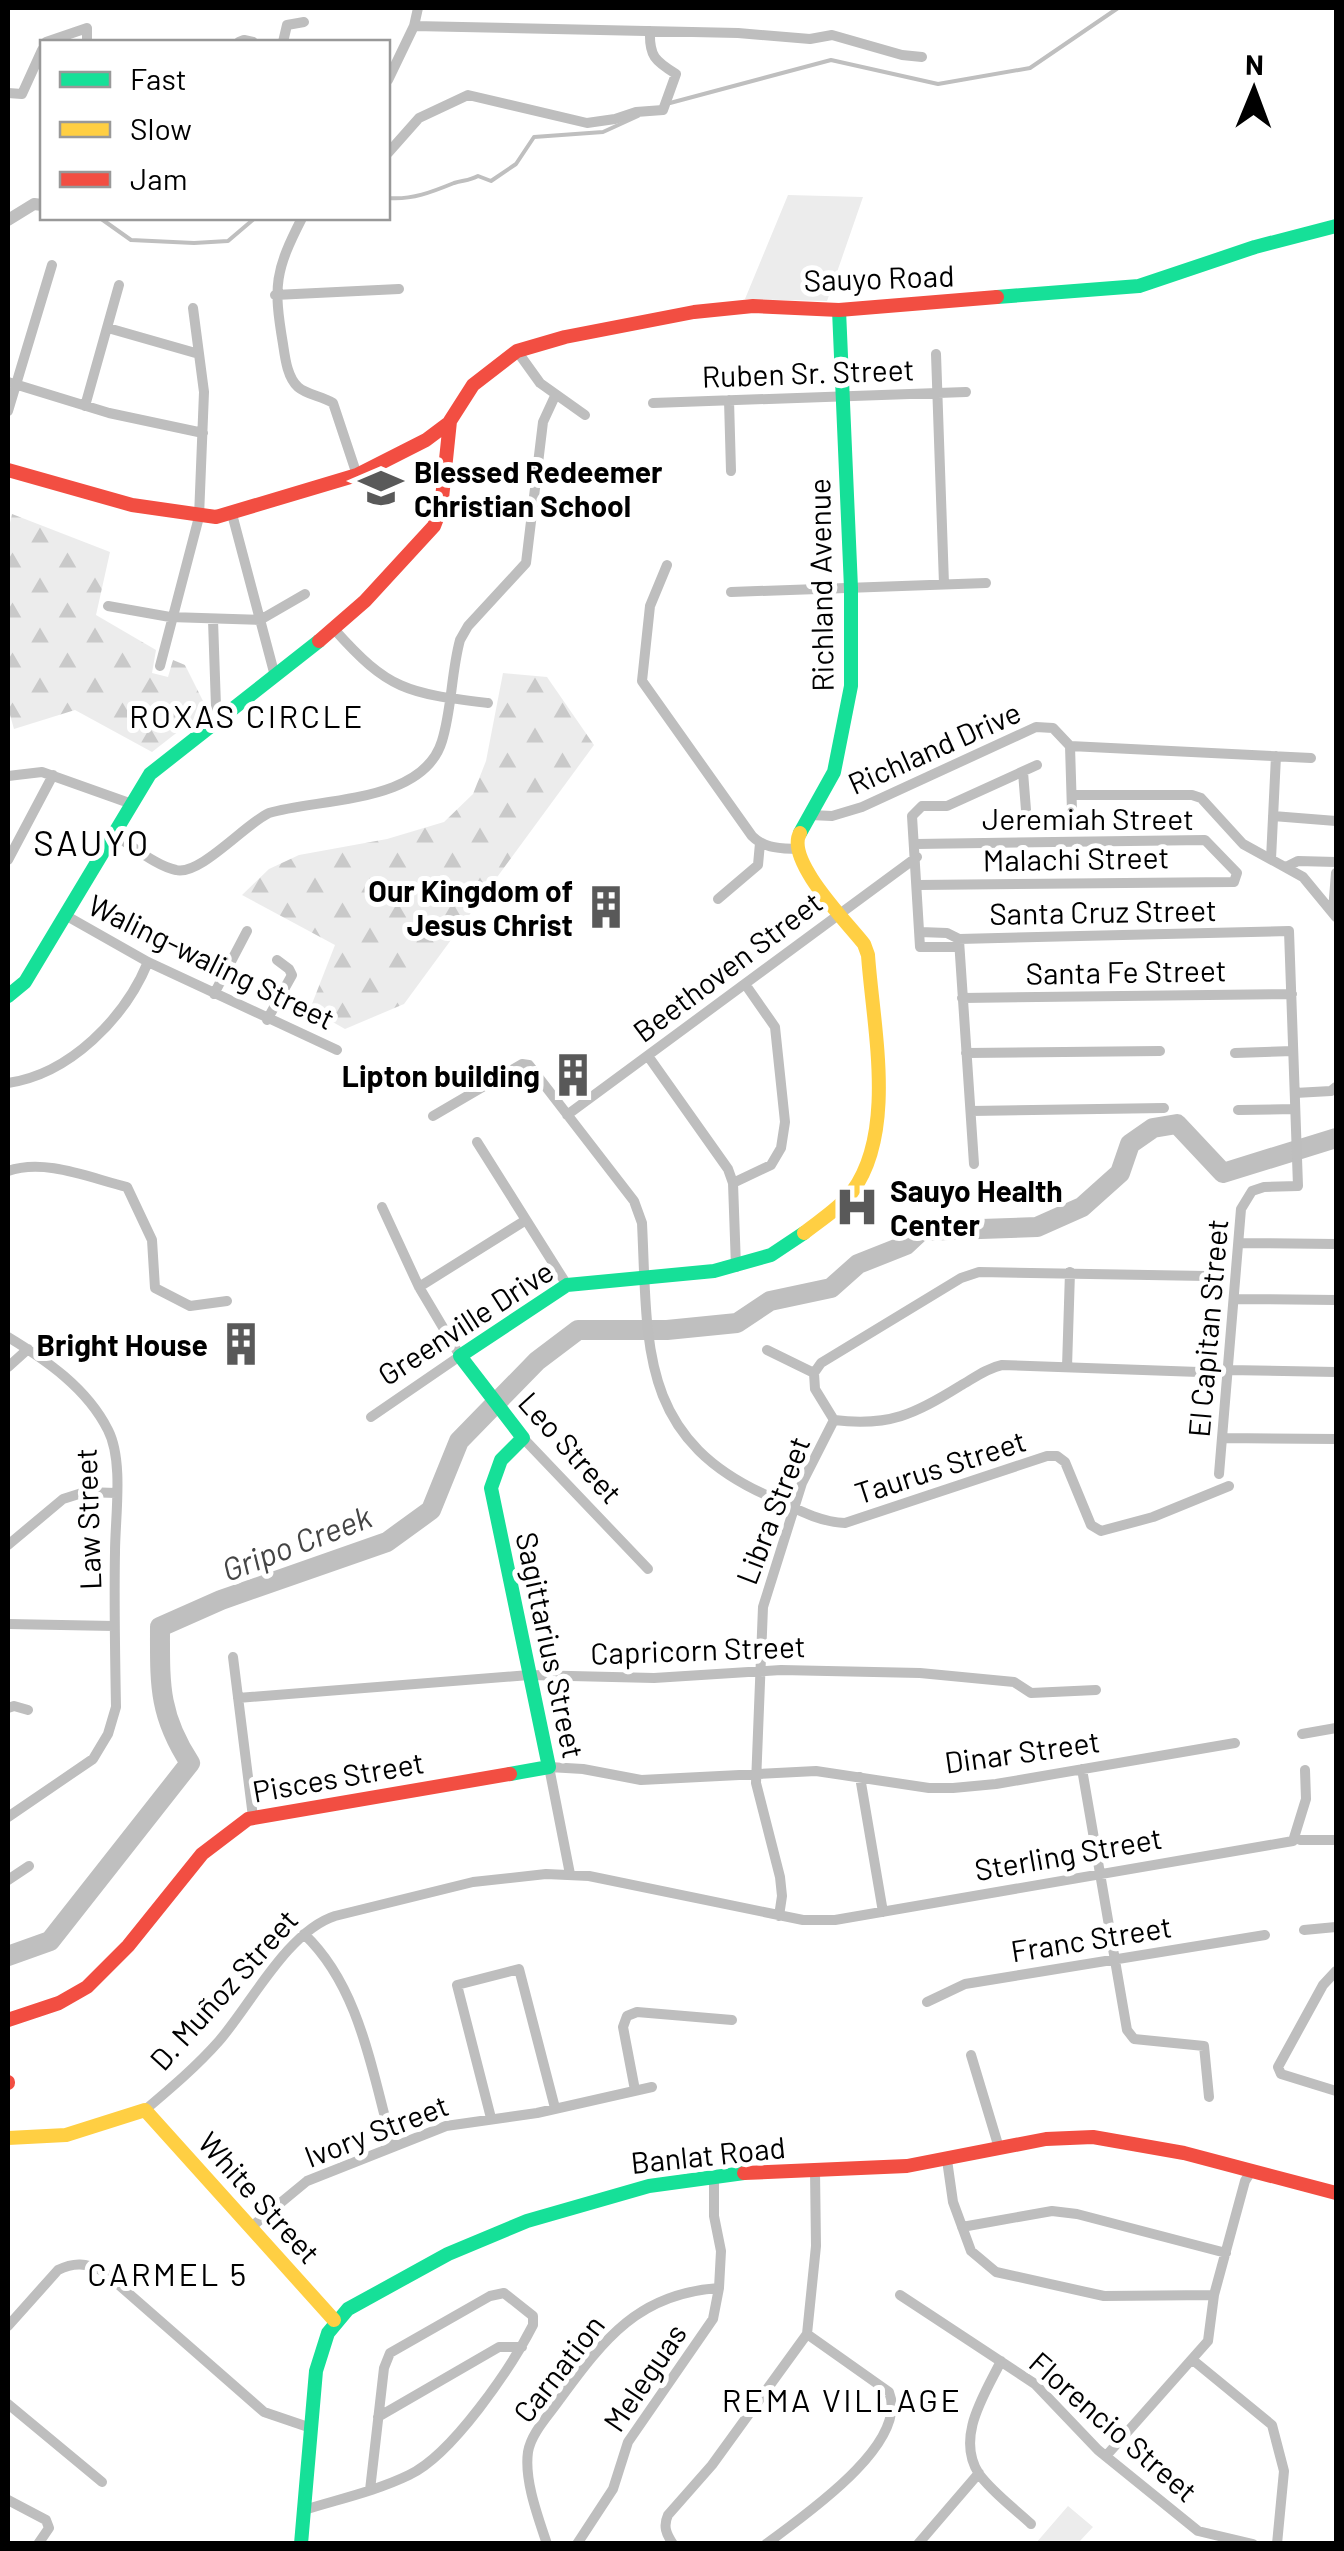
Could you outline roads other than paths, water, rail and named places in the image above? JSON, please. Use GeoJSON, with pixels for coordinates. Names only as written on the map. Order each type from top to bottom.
{"type":"FeatureCollection","features":[{"type":"Feature","properties":{"kind":"street"},"geometry":{"type":"LineString","coordinates":[[390,76],[414,26],[418,8]]}},
{"type":"Feature","properties":{"kind":"street"},"geometry":{"type":"LineString","coordinates":[[283,40],[287,24],[304,22]]}},
{"type":"Feature","properties":{"kind":"street"},"geometry":{"type":"LineString","coordinates":[[414,26],[810,39],[832,35],[922,57]]}},
{"type":"Feature","properties":{"kind":"street"},"geometry":{"type":"LineString","coordinates":[[52,40],[87,28],[88,40]]}},
{"type":"Feature","properties":{"kind":"street"},"geometry":{"type":"LineString","coordinates":[[390,151],[419,118],[468,95],[587,123],[663,110],[676,74],[654,60],[649,50],[650,31]]}},
{"type":"Feature","properties":{"kind":"street"},"geometry":{"type":"LineString","coordinates":[[8,93],[22,94],[40,54]]}},
{"type":"Feature","properties":{"kind":"street"},"geometry":{"type":"LineString","coordinates":[[301,220],[283,253],[275,296],[285,360],[301,390],[333,403],[357,475]]}},
{"type":"Feature","properties":{"kind":"street","name":"Sauyo Road"},"geometry":{"type":"LineString","coordinates":[[450,421],[474,385],[517,351],[597,330],[694,312],[753,306],[840,310],[1139,286],[1250,249],[1336,226]]}},
{"type":"Feature","properties":{"kind":"street"},"geometry":{"type":"LineString","coordinates":[[8,411],[12,383],[52,266]]}},
{"type":"Feature","properties":{"kind":"street"},"geometry":{"type":"LineString","coordinates":[[85,406],[118,285]]}},
{"type":"Feature","properties":{"kind":"street"},"geometry":{"type":"LineString","coordinates":[[275,296],[399,290]]}},
{"type":"Feature","properties":{"kind":"street"},"geometry":{"type":"LineString","coordinates":[[160,666],[198,517],[204,392],[193,308]]}},
{"type":"Feature","properties":{"kind":"street","name":"Richland Avenue"},"geometry":{"type":"LineString","coordinates":[[795,849],[799,833],[834,772],[842,749],[851,686],[840,310]]}},
{"type":"Feature","properties":{"kind":"street"},"geometry":{"type":"LineString","coordinates":[[108,328],[199,354]]}},
{"type":"Feature","properties":{"kind":"street"},"geometry":{"type":"LineString","coordinates":[[517,351],[534,376],[555,396],[586,415]]}},
{"type":"Feature","properties":{"kind":"street"},"geometry":{"type":"LineString","coordinates":[[936,354],[944,584]]}},
{"type":"Feature","properties":{"kind":"street"},"geometry":{"type":"LineString","coordinates":[[12,383],[85,406],[203,433]]}},
{"type":"Feature","properties":{"kind":"street","name":"Ruben Sr. Street"},"geometry":{"type":"LineString","coordinates":[[653,403],[966,392]]}},
{"type":"Feature","properties":{"kind":"street"},"geometry":{"type":"LineString","coordinates":[[114,835],[176,870],[193,869],[269,813],[356,799],[412,777],[431,761],[442,743],[460,640],[468,626],[526,564],[543,422],[555,396]]}},
{"type":"Feature","properties":{"kind":"street"},"geometry":{"type":"LineString","coordinates":[[728,400],[731,470]]}},
{"type":"Feature","properties":{"kind":"street"},"geometry":{"type":"LineString","coordinates":[[8,470],[132,505],[198,517],[232,514],[357,475],[426,440],[450,421]]}},
{"type":"Feature","properties":{"kind":"street"},"geometry":{"type":"LineString","coordinates":[[8,996],[26,982],[150,774],[334,629],[434,526],[442,508],[450,421]]}},
{"type":"Feature","properties":{"kind":"street"},"geometry":{"type":"LineString","coordinates":[[232,514],[275,676]]}},
{"type":"Feature","properties":{"kind":"street"},"geometry":{"type":"LineString","coordinates":[[667,565],[650,606],[642,681],[760,843],[758,865],[718,899]]}},
{"type":"Feature","properties":{"kind":"street"},"geometry":{"type":"LineString","coordinates":[[731,592],[986,583]]}},
{"type":"Feature","properties":{"kind":"street"},"geometry":{"type":"LineString","coordinates":[[108,606],[170,617],[260,620],[305,594]]}},
{"type":"Feature","properties":{"kind":"street"},"geometry":{"type":"LineString","coordinates":[[213,620],[216,707],[222,718]]}},
{"type":"Feature","properties":{"kind":"street"},"geometry":{"type":"LineString","coordinates":[[334,629],[380,676],[398,686],[488,703]]}},
{"type":"Feature","properties":{"kind":"street","name":"Richland Drive"},"geometry":{"type":"LineString","coordinates":[[810,815],[832,816],[862,807],[1036,727],[1053,728],[1070,746]]}},
{"type":"Feature","properties":{"kind":"street"},"geometry":{"type":"LineString","coordinates":[[1072,812],[1070,746],[1311,758]]}},
{"type":"Feature","properties":{"kind":"street"},"geometry":{"type":"LineString","coordinates":[[1271,858],[1276,756]]}},
{"type":"Feature","properties":{"kind":"street"},"geometry":{"type":"LineString","coordinates":[[920,932],[912,816],[922,806],[948,806],[1037,765]]}},
{"type":"Feature","properties":{"kind":"street"},"geometry":{"type":"LineString","coordinates":[[8,776],[33,771],[53,775],[132,804]]}},
{"type":"Feature","properties":{"kind":"street"},"geometry":{"type":"LineString","coordinates":[[1023,772],[1026,810]]}},
{"type":"Feature","properties":{"kind":"street"},"geometry":{"type":"LineString","coordinates":[[8,860],[53,775]]}},
{"type":"Feature","properties":{"kind":"street"},"geometry":{"type":"LineString","coordinates":[[1072,795],[1201,798],[1242,844],[1304,877],[1335,915]]}},
{"type":"Feature","properties":{"kind":"street"},"geometry":{"type":"LineString","coordinates":[[1273,816],[1336,821]]}},
{"type":"Feature","properties":{"kind":"street","name":"Jeremiah Street"},"geometry":{"type":"LineString","coordinates":[[916,844],[1205,840],[1234,868],[1234,882]]}},
{"type":"Feature","properties":{"kind":"street"},"geometry":{"type":"LineString","coordinates":[[760,843],[795,849]]}},
{"type":"Feature","properties":{"kind":"street","name":"Greenville Drive"},"geometry":{"type":"LineString","coordinates":[[371,1417],[567,1285],[736,1268],[785,1248],[834,1209],[856,1184],[875,1148],[880,1115],[871,968],[864,944],[800,862],[795,849]]}},
{"type":"Feature","properties":{"kind":"street","name":"Beethoven Street"},"geometry":{"type":"LineString","coordinates":[[567,1115],[916,857]]}},
{"type":"Feature","properties":{"kind":"street"},"geometry":{"type":"LineString","coordinates":[[1286,867],[1298,861],[1336,862]]}},
{"type":"Feature","properties":{"kind":"street"},"geometry":{"type":"LineString","coordinates":[[1335,915],[1336,873]]}},
{"type":"Feature","properties":{"kind":"street","name":"Malachi Street"},"geometry":{"type":"LineString","coordinates":[[918,885],[1234,882]]}},
{"type":"Feature","properties":{"kind":"street","name":"Waling-waling Street"},"geometry":{"type":"LineString","coordinates":[[65,915],[148,962],[337,1050]]}},
{"type":"Feature","properties":{"kind":"street"},"geometry":{"type":"LineString","coordinates":[[214,994],[247,931]]}},
{"type":"Feature","properties":{"kind":"street","name":"Santa Cruz Street"},"geometry":{"type":"LineString","coordinates":[[959,943],[947,932],[920,932],[920,947],[1289,931]]}},
{"type":"Feature","properties":{"kind":"street","name":"El Capitan Street"},"geometry":{"type":"LineString","coordinates":[[1219,1474],[1245,1199],[1252,1191],[1264,1187],[1298,1186],[1289,931]]}},
{"type":"Feature","properties":{"kind":"street"},"geometry":{"type":"LineString","coordinates":[[959,943],[974,1164]]}},
{"type":"Feature","properties":{"kind":"street"},"geometry":{"type":"LineString","coordinates":[[267,1020],[292,975],[276,960]]}},
{"type":"Feature","properties":{"kind":"street"},"geometry":{"type":"LineString","coordinates":[[8,1084],[34,1078],[84,1046],[120,1009],[148,962]]}},
{"type":"Feature","properties":{"kind":"street"},"geometry":{"type":"LineString","coordinates":[[733,1184],[771,1165],[781,1148],[785,1122],[774,1027],[744,984]]}},
{"type":"Feature","properties":{"kind":"street","name":"Santa Fe Street"},"geometry":{"type":"LineString","coordinates":[[962,998],[1292,994]]}},
{"type":"Feature","properties":{"kind":"street"},"geometry":{"type":"LineString","coordinates":[[966,1052],[1160,1051]]}},
{"type":"Feature","properties":{"kind":"street"},"geometry":{"type":"LineString","coordinates":[[1235,1053],[1293,1051]]}},
{"type":"Feature","properties":{"kind":"street"},"geometry":{"type":"LineString","coordinates":[[648,1056],[716,1150],[733,1184],[736,1268]]}},
{"type":"Feature","properties":{"kind":"street","name":"Taurus Street"},"geometry":{"type":"LineString","coordinates":[[433,1116],[527,1063],[634,1201],[642,1223],[651,1362],[660,1392],[684,1436],[722,1472],[793,1507],[821,1519],[845,1523],[1047,1456],[1058,1456],[1065,1462],[1090,1525],[1101,1532],[1153,1517],[1229,1486]]}},
{"type":"Feature","properties":{"kind":"street"},"geometry":{"type":"LineString","coordinates":[[1295,1093],[1331,1091],[1336,1087]]}},
{"type":"Feature","properties":{"kind":"street"},"geometry":{"type":"LineString","coordinates":[[971,1111],[1164,1108]]}},
{"type":"Feature","properties":{"kind":"street"},"geometry":{"type":"LineString","coordinates":[[1238,1110],[1296,1108]]}},
{"type":"Feature","properties":{"kind":"street"},"geometry":{"type":"LineString","coordinates":[[477,1142],[567,1285]]}},
{"type":"Feature","properties":{"kind":"street"},"geometry":{"type":"LineString","coordinates":[[8,1172],[22,1166],[50,1168],[127,1187],[152,1240],[155,1288],[190,1306],[227,1300]]}},
{"type":"Feature","properties":{"kind":"street"},"geometry":{"type":"LineString","coordinates":[[382,1207],[419,1287],[460,1356]]}},
{"type":"Feature","properties":{"kind":"street"},"geometry":{"type":"LineString","coordinates":[[419,1287],[526,1220]]}},
{"type":"Feature","properties":{"kind":"street"},"geometry":{"type":"LineString","coordinates":[[1239,1243],[1336,1244]]}},
{"type":"Feature","properties":{"kind":"street"},"geometry":{"type":"LineString","coordinates":[[1198,1372],[994,1366],[921,1410],[872,1423],[834,1420],[815,1388],[814,1373],[821,1363],[961,1278],[979,1272],[1207,1276]]}},
{"type":"Feature","properties":{"kind":"street"},"geometry":{"type":"LineString","coordinates":[[1066,1367],[1070,1272]]}},
{"type":"Feature","properties":{"kind":"street"},"geometry":{"type":"LineString","coordinates":[[1235,1299],[1336,1300]]}},
{"type":"Feature","properties":{"kind":"street","name":"Law Street"},"geometry":{"type":"LineString","coordinates":[[8,1336],[50,1364],[95,1408],[110,1433],[116,1454],[116,1707],[108,1734],[93,1759],[8,1817]]}},
{"type":"Feature","properties":{"kind":"street"},"geometry":{"type":"LineString","coordinates":[[8,1367],[28,1350]]}},
{"type":"Feature","properties":{"kind":"street"},"geometry":{"type":"LineString","coordinates":[[767,1350],[814,1373]]}},
{"type":"Feature","properties":{"kind":"street","name":"Leo Street"},"geometry":{"type":"LineString","coordinates":[[460,1356],[523,1438],[648,1570]]}},
{"type":"Feature","properties":{"kind":"street"},"geometry":{"type":"LineString","coordinates":[[1228,1370],[1336,1372]]}},
{"type":"Feature","properties":{"kind":"street","name":"Libra Street"},"geometry":{"type":"LineString","coordinates":[[780,1916],[780,1877],[755,1773],[762,1607],[793,1507],[834,1420]]}},
{"type":"Feature","properties":{"kind":"street","name":"Sagittarius Street"},"geometry":{"type":"LineString","coordinates":[[523,1438],[492,1472],[491,1488],[570,1874]]}},
{"type":"Feature","properties":{"kind":"street"},"geometry":{"type":"LineString","coordinates":[[1222,1438],[1336,1439]]}},
{"type":"Feature","properties":{"kind":"street"},"geometry":{"type":"LineString","coordinates":[[8,1545],[63,1499],[85,1492],[116,1493]]}},
{"type":"Feature","properties":{"kind":"street"},"geometry":{"type":"LineString","coordinates":[[8,1624],[114,1626]]}},
{"type":"Feature","properties":{"kind":"street"},"geometry":{"type":"LineString","coordinates":[[233,1656],[253,1818]]}},
{"type":"Feature","properties":{"kind":"street","name":"Capricorn Street"},"geometry":{"type":"LineString","coordinates":[[238,1698],[529,1675],[654,1678],[760,1670],[920,1674],[1014,1682],[1031,1693],[1096,1690]]}},
{"type":"Feature","properties":{"kind":"street"},"geometry":{"type":"LineString","coordinates":[[8,1708],[28,1710]]}},
{"type":"Feature","properties":{"kind":"street"},"geometry":{"type":"LineString","coordinates":[[1302,1734],[1336,1728]]}},
{"type":"Feature","properties":{"kind":"street","name":"Dinar Street"},"geometry":{"type":"LineString","coordinates":[[755,1773],[816,1772],[952,1788],[1235,1743]]}},
{"type":"Feature","properties":{"kind":"street","name":"Pisces Street"},"geometry":{"type":"LineString","coordinates":[[8,2020],[58,2004],[85,1989],[125,1950],[204,1851],[233,1826],[253,1818],[549,1767],[640,1780],[755,1773]]}},
{"type":"Feature","properties":{"kind":"street"},"geometry":{"type":"LineString","coordinates":[[1082,1769],[1130,2036],[1204,2046],[1208,2097]]}},
{"type":"Feature","properties":{"kind":"street","name":"Sterling Street"},"geometry":{"type":"LineString","coordinates":[[780,1916],[835,1920],[1293,1841],[1306,1800],[1304,1770]]}},
{"type":"Feature","properties":{"kind":"street"},"geometry":{"type":"LineString","coordinates":[[860,1777],[883,1912]]}},
{"type":"Feature","properties":{"kind":"street"},"geometry":{"type":"LineString","coordinates":[[1300,1840],[1336,1840]]}},
{"type":"Feature","properties":{"kind":"street"},"geometry":{"type":"LineString","coordinates":[[8,1880],[29,1866]]}},
{"type":"Feature","properties":{"kind":"street","name":"D. Muñoz Street"},"geometry":{"type":"LineString","coordinates":[[8,2138],[66,2136],[145,2110],[218,2042],[304,1934],[335,1916],[506,1876],[570,1874],[780,1916]]}},
{"type":"Feature","properties":{"kind":"street"},"geometry":{"type":"LineString","coordinates":[[1304,1930],[1336,1927]]}},
{"type":"Feature","properties":{"kind":"street"},"geometry":{"type":"LineString","coordinates":[[304,1934],[333,1965],[343,1985],[393,2147]]}},
{"type":"Feature","properties":{"kind":"street","name":"Franc Street"},"geometry":{"type":"LineString","coordinates":[[927,2002],[965,1984],[1266,1935]]}},
{"type":"Feature","properties":{"kind":"street"},"geometry":{"type":"LineString","coordinates":[[492,2118],[456,1986],[519,1969],[555,2108]]}},
{"type":"Feature","properties":{"kind":"street"},"geometry":{"type":"LineString","coordinates":[[1336,1971],[1323,1985],[1278,2067],[1281,2074],[1336,2091]]}},
{"type":"Feature","properties":{"kind":"street"},"geometry":{"type":"LineString","coordinates":[[635,2090],[623,2026],[627,2016],[637,2012],[732,2020]]}},
{"type":"Feature","properties":{"kind":"street"},"geometry":{"type":"LineString","coordinates":[[970,2054],[998,2148]]}},
{"type":"Feature","properties":{"kind":"street","name":"Ivory Street"},"geometry":{"type":"LineString","coordinates":[[250,2228],[306,2181],[446,2126],[652,2087]]}},
{"type":"Feature","properties":{"kind":"street","name":"White Street"},"geometry":{"type":"LineString","coordinates":[[145,2110],[334,2320]]}},
{"type":"Feature","properties":{"kind":"street","name":"Banlat Road"},"geometry":{"type":"LineString","coordinates":[[334,2320],[394,2282],[502,2229],[629,2188],[714,2176],[887,2168],[948,2160],[1042,2138],[1090,2137],[1129,2142],[1336,2192]]}},
{"type":"Feature","properties":{"kind":"street"},"geometry":{"type":"LineString","coordinates":[[948,2160],[953,2202],[971,2251],[996,2272],[1104,2296],[1214,2295]]}},
{"type":"Feature","properties":{"kind":"street"},"geometry":{"type":"LineString","coordinates":[[673,2544],[665,2522],[668,2515],[712,2466],[807,2334],[816,2246],[815,2171]]}},
{"type":"Feature","properties":{"kind":"street"},"geometry":{"type":"LineString","coordinates":[[1106,2456],[1208,2341],[1214,2295],[1250,2173]]}},
{"type":"Feature","properties":{"kind":"street"},"geometry":{"type":"LineString","coordinates":[[714,2176],[714,2216],[721,2251],[719,2288]]}},
{"type":"Feature","properties":{"kind":"street"},"geometry":{"type":"LineString","coordinates":[[962,2227],[1052,2211],[1226,2253]]}},
{"type":"Feature","properties":{"kind":"street"},"geometry":{"type":"LineString","coordinates":[[8,2326],[58,2270],[69,2264],[90,2264],[264,2412],[311,2428]]}},
{"type":"Feature","properties":{"kind":"street","name":"Carnation"},"geometry":{"type":"LineString","coordinates":[[547,2544],[531,2484],[528,2456],[532,2440],[584,2366],[625,2322],[673,2295],[719,2288]]}},
{"type":"Feature","properties":{"kind":"street","name":"Meleguas"},"geometry":{"type":"LineString","coordinates":[[577,2544],[613,2489],[628,2442],[713,2319],[719,2288]]}},
{"type":"Feature","properties":{"kind":"street"},"geometry":{"type":"LineString","coordinates":[[304,2510],[370,2490],[428,2464],[487,2397],[522,2347],[534,2320],[509,2296],[496,2293],[396,2348],[385,2360],[370,2490]]}},
{"type":"Feature","properties":{"kind":"street","name":"Florencio Street"},"geometry":{"type":"LineString","coordinates":[[900,2295],[1035,2384],[1106,2456],[1198,2531],[1253,2544]]}},
{"type":"Feature","properties":{"kind":"street"},"geometry":{"type":"LineString","coordinates":[[301,2544],[318,2357],[334,2320]]}},
{"type":"Feature","properties":{"kind":"street"},"geometry":{"type":"LineString","coordinates":[[766,2544],[857,2471],[891,2419],[894,2405],[889,2392],[807,2334]]}},
{"type":"Feature","properties":{"kind":"street"},"geometry":{"type":"LineString","coordinates":[[378,2417],[499,2348],[522,2347]]}},
{"type":"Feature","properties":{"kind":"street"},"geometry":{"type":"LineString","coordinates":[[1194,2360],[1272,2425],[1284,2471],[1276,2544]]}},
{"type":"Feature","properties":{"kind":"street"},"geometry":{"type":"LineString","coordinates":[[1000,2362],[974,2416],[970,2435],[979,2473],[1031,2524]]}},
{"type":"Feature","properties":{"kind":"street"},"geometry":{"type":"LineString","coordinates":[[8,2404],[102,2482]]}},
{"type":"Feature","properties":{"kind":"street"},"geometry":{"type":"LineString","coordinates":[[918,2544],[979,2473]]}},
{"type":"Feature","properties":{"kind":"street"},"geometry":{"type":"LineString","coordinates":[[8,2500],[46,2520],[49,2528],[38,2544]]}},
{"type":"Feature","properties":{"kind":"waterway"},"geometry":{"type":"LineString","coordinates":[[670,103],[831,60],[938,84],[1030,68],[1118,8]]}},
{"type":"Feature","properties":{"kind":"waterway"},"geometry":{"type":"LineString","coordinates":[[390,198],[422,195],[478,176],[491,181],[516,164],[534,137],[603,132],[638,116]]}},
{"type":"Feature","properties":{"kind":"waterway"},"geometry":{"type":"LineString","coordinates":[[8,220],[34,204],[40,205]]}},
{"type":"Feature","properties":{"kind":"waterway"},"geometry":{"type":"LineString","coordinates":[[103,220],[131,240],[194,243],[228,241],[253,220]]}},
{"type":"Feature","properties":{"kind":"waterway","name":"Gripo Creek"},"geometry":{"type":"LineString","coordinates":[[8,1956],[50,1941],[190,1763],[166,1713],[160,1627],[221,1600],[387,1542],[431,1510],[459,1441],[537,1361],[578,1330],[667,1330],[737,1323],[770,1301],[831,1288],[858,1264],[906,1245],[921,1231],[1037,1227],[1082,1207],[1120,1173],[1130,1144],[1153,1128],[1177,1124],[1223,1173],[1336,1138]]}},
{"type":"Feature","properties":{"kind":"place","name":"Blessed Redeemer Christian School"},"geometry":{"type":"Point","coordinates":[381,488]}},
{"type":"Feature","properties":{"kind":"place","name":"Our Kingdom of Jesus Christ"},"geometry":{"type":"Point","coordinates":[606,907]}},
{"type":"Feature","properties":{"kind":"place","name":"Lipton building"},"geometry":{"type":"Point","coordinates":[573,1075]}},
{"type":"Feature","properties":{"kind":"place","name":"Sauyo Health Center"},"geometry":{"type":"Point","coordinates":[857,1207]}},
{"type":"Feature","properties":{"kind":"place","name":"Bright House"},"geometry":{"type":"Point","coordinates":[241,1344]}},
{"type":"Feature","properties":{"kind":"district","name":"ROXAS CIRCLE"},"geometry":{"type":"Point","coordinates":[247,715]}},
{"type":"Feature","properties":{"kind":"district","name":"SAUYO"},"geometry":{"type":"Point","coordinates":[92,842]}},
{"type":"Feature","properties":{"kind":"district","name":"CARMEL 5"},"geometry":{"type":"Point","coordinates":[168,2273]}},
{"type":"Feature","properties":{"kind":"district","name":"REMA VILLAGE"},"geometry":{"type":"Point","coordinates":[842,2399]}}]}
